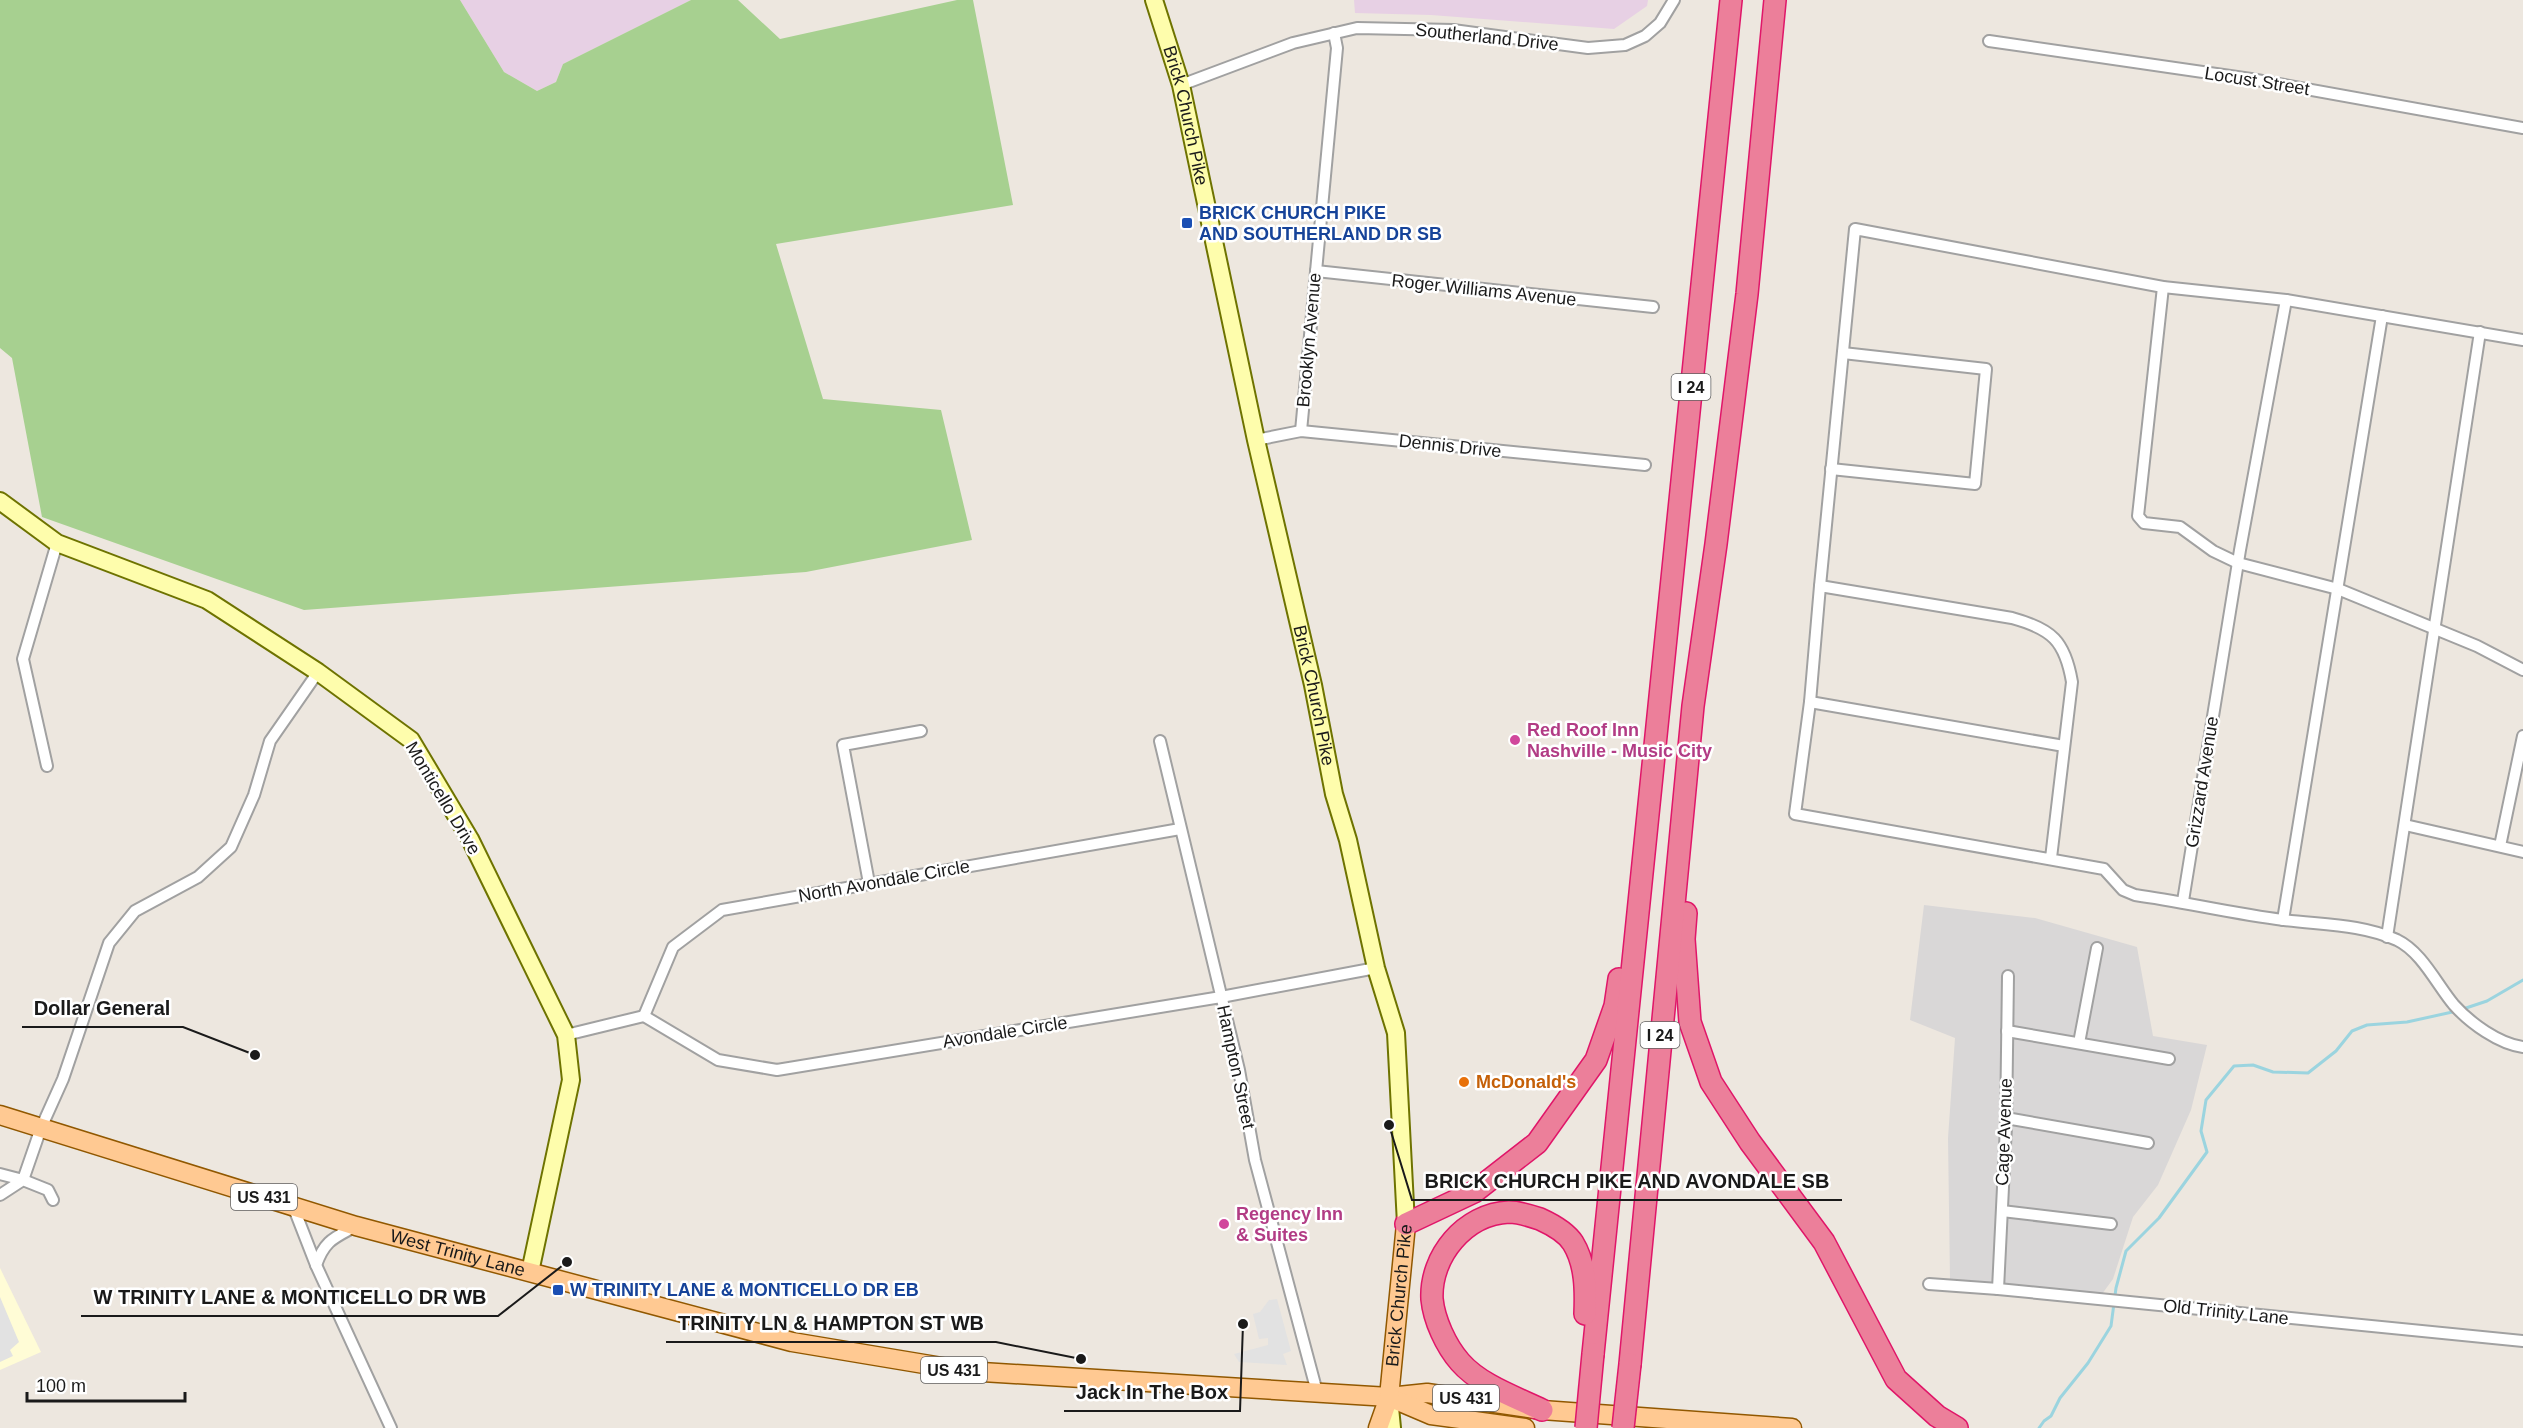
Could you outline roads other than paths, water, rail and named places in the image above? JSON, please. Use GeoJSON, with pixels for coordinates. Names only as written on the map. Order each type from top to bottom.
{"type":"FeatureCollection","features":[{"type":"Feature","properties":{"kind":"highway","name":"I 24"},"geometry":{"type":"LineString","coordinates":[[1586,1428],[1731,0]]}},
{"type":"Feature","properties":{"kind":"highway","name":"I 24"},"geometry":{"type":"LineString","coordinates":[[1623,1428],[1693,706],[1747,294],[1775,0]]}},
{"type":"Feature","properties":{"kind":"highway"},"geometry":{"type":"LineString","coordinates":[[1693,706],[1697,800],[1684,939],[1690,1022],[1700,1055],[1711,1082],[1728,1111],[1824,1242],[1896,1379],[1937,1416],[1958,1428]]}},
{"type":"Feature","properties":{"kind":"highway"},"geometry":{"type":"LineString","coordinates":[[1406,1224],[1474,1192],[1538,1143],[1596,1060],[1615,1006],[1653,775]]}},
{"type":"Feature","properties":{"kind":"highway"},"geometry":{"type":"LineString","coordinates":[[1542,1410],[1490,1385],[1461,1363],[1448,1345],[1437,1321],[1432,1300],[1436,1270],[1451,1242],[1469,1224],[1509,1212],[1552,1224],[1573,1242],[1586,1281],[1585,1323],[1593,1354]]}},
{"type":"Feature","properties":{"kind":"main road","name":"Brick Church Pike"},"geometry":{"type":"LineString","coordinates":[[1154,0],[1181,85],[1334,794],[1348,840],[1376,968],[1396,1033],[1406,1224],[1389,1397],[1392,1428]]}},
{"type":"Feature","properties":{"kind":"main road","name":"Monticello Drive"},"geometry":{"type":"LineString","coordinates":[[0,501],[57,543],[207,600],[318,672],[411,740],[470,839],[566,1035],[571,1080],[530,1272]]}},
{"type":"Feature","properties":{"kind":"main road","name":"West Trinity Lane"},"geometry":{"type":"LineString","coordinates":[[0,1115],[356,1226],[792,1342],[940,1368],[1389,1397],[1428,1393],[1542,1410],[1792,1428]]}},
{"type":"Feature","properties":{"kind":"main road","name":"Brick Church Pike"},"geometry":{"type":"LineString","coordinates":[[1378,1428],[1389,1397]]}},
{"type":"Feature","properties":{"kind":"main road","name":"West Trinity Lane"},"geometry":{"type":"LineString","coordinates":[[1389,1397],[1431,1415],[1525,1428]]}},
{"type":"Feature","properties":{"kind":"street","name":"Southerland Drive"},"geometry":{"type":"LineString","coordinates":[[1181,85],[1293,43],[1357,28],[1453,30],[1588,48],[1625,45],[1645,36],[1660,23],[1674,0]]}},
{"type":"Feature","properties":{"kind":"street","name":"Brooklyn Avenue"},"geometry":{"type":"LineString","coordinates":[[1301,431],[1337,48],[1334,33]]}},
{"type":"Feature","properties":{"kind":"street","name":"Locust Street"},"geometry":{"type":"LineString","coordinates":[[1989,41],[2251,79],[2523,128]]}},
{"type":"Feature","properties":{"kind":"street"},"geometry":{"type":"LineString","coordinates":[[2523,340],[2286,300],[2163,287],[1855,229],[1810,702],[1795,814],[2104,869],[2124,890],[2135,895],[2183,901],[2283,920],[2358,927],[2399,941],[2428,968],[2453,1005],[2468,1019],[2510,1045],[2523,1047]]}},
{"type":"Feature","properties":{"kind":"street","name":"Roger Williams Avenue"},"geometry":{"type":"LineString","coordinates":[[1316,271],[1653,307]]}},
{"type":"Feature","properties":{"kind":"street"},"geometry":{"type":"LineString","coordinates":[[2163,287],[2138,516],[2144,523],[2180,527],[2213,551],[2238,563],[2338,589],[2477,646],[2523,670]]}},
{"type":"Feature","properties":{"kind":"street","name":"Grizzard Avenue"},"geometry":{"type":"LineString","coordinates":[[2183,901],[2238,563],[2286,300]]}},
{"type":"Feature","properties":{"kind":"street"},"geometry":{"type":"LineString","coordinates":[[2283,920],[2382,316]]}},
{"type":"Feature","properties":{"kind":"street"},"geometry":{"type":"LineString","coordinates":[[2387,937],[2480,332]]}},
{"type":"Feature","properties":{"kind":"street"},"geometry":{"type":"LineString","coordinates":[[1831,469],[1975,484],[1986,369],[1843,354]]}},
{"type":"Feature","properties":{"kind":"street","name":"Dennis Drive"},"geometry":{"type":"LineString","coordinates":[[1256,440],[1301,431],[1645,465]]}},
{"type":"Feature","properties":{"kind":"street"},"geometry":{"type":"LineString","coordinates":[[47,766],[23,660],[57,543]]}},
{"type":"Feature","properties":{"kind":"street"},"geometry":{"type":"LineString","coordinates":[[1820,586],[2012,618],[2036,625],[2047,631],[2061,644],[2068,660],[2072,682],[2051,858]]}},
{"type":"Feature","properties":{"kind":"street"},"geometry":{"type":"LineString","coordinates":[[0,1196],[23,1180],[63,1079],[109,943],[135,911],[198,877],[231,847],[254,795],[270,741],[318,672]]}},
{"type":"Feature","properties":{"kind":"street"},"geometry":{"type":"LineString","coordinates":[[1810,702],[2064,746]]}},
{"type":"Feature","properties":{"kind":"street"},"geometry":{"type":"LineString","coordinates":[[869,883],[843,745],[921,731]]}},
{"type":"Feature","properties":{"kind":"street"},"geometry":{"type":"LineString","coordinates":[[2500,846],[2523,736]]}},
{"type":"Feature","properties":{"kind":"street","name":"Hampton Street"},"geometry":{"type":"LineString","coordinates":[[1160,741],[1239,1070],[1256,1160],[1317,1392]]}},
{"type":"Feature","properties":{"kind":"street"},"geometry":{"type":"LineString","coordinates":[[2405,825],[2523,852]]}},
{"type":"Feature","properties":{"kind":"street","name":"North Avondale Circle"},"geometry":{"type":"LineString","coordinates":[[644,1016],[673,947],[722,910],[1180,829]]}},
{"type":"Feature","properties":{"kind":"street"},"geometry":{"type":"LineString","coordinates":[[2079,1043],[2097,948]]}},
{"type":"Feature","properties":{"kind":"street","name":"Avondale Circle"},"geometry":{"type":"LineString","coordinates":[[644,1016],[718,1060],[777,1071],[1221,997],[1376,968]]}},
{"type":"Feature","properties":{"kind":"street","name":"Cage Avenue"},"geometry":{"type":"LineString","coordinates":[[1998,1289],[2006,1118],[2008,975]]}},
{"type":"Feature","properties":{"kind":"street"},"geometry":{"type":"LineString","coordinates":[[566,1035],[644,1016]]}},
{"type":"Feature","properties":{"kind":"street"},"geometry":{"type":"LineString","coordinates":[[2007,1031],[2169,1059]]}},
{"type":"Feature","properties":{"kind":"street"},"geometry":{"type":"LineString","coordinates":[[2006,1118],[2148,1143]]}},
{"type":"Feature","properties":{"kind":"street"},"geometry":{"type":"LineString","coordinates":[[0,1174],[48,1190],[53,1200]]}},
{"type":"Feature","properties":{"kind":"street"},"geometry":{"type":"LineString","coordinates":[[293,1206],[316,1265],[391,1428]]}},
{"type":"Feature","properties":{"kind":"street"},"geometry":{"type":"LineString","coordinates":[[2002,1211],[2111,1224]]}},
{"type":"Feature","properties":{"kind":"street"},"geometry":{"type":"LineString","coordinates":[[316,1265],[322,1248],[329,1240],[356,1226]]}},
{"type":"Feature","properties":{"kind":"street","name":"Old Trinity Lane"},"geometry":{"type":"LineString","coordinates":[[1929,1284],[2523,1341]]}},
{"type":"Feature","properties":{"kind":"waterway"},"geometry":{"type":"LineString","coordinates":[[2463,1009],[2487,1001],[2523,980]]}},
{"type":"Feature","properties":{"kind":"waterway"},"geometry":{"type":"LineString","coordinates":[[2039,1428],[2051,1416],[2060,1398],[2088,1363],[2111,1326],[2116,1288],[2126,1251],[2159,1218],[2207,1152],[2201,1131],[2206,1100],[2234,1066],[2253,1065],[2273,1072],[2308,1073],[2336,1051],[2352,1031],[2367,1025],[2407,1022],[2457,1011]]}},
{"type":"Feature","properties":{"kind":"place","name":"BRICK CHURCH PIKE AND SOUTHERLAND DR SB"},"geometry":{"type":"Point","coordinates":[1187,223]}},
{"type":"Feature","properties":{"kind":"place","name":"Red Roof Inn Nashville - Music City"},"geometry":{"type":"Point","coordinates":[1515,740]}},
{"type":"Feature","properties":{"kind":"place","name":"Dollar General"},"geometry":{"type":"Point","coordinates":[255,1055]}},
{"type":"Feature","properties":{"kind":"place","name":"McDonald's"},"geometry":{"type":"Point","coordinates":[1464,1082]}},
{"type":"Feature","properties":{"kind":"place","name":"BRICK CHURCH PIKE AND AVONDALE SB"},"geometry":{"type":"Point","coordinates":[1389,1125]}},
{"type":"Feature","properties":{"kind":"place","name":"Regency Inn & Suites"},"geometry":{"type":"Point","coordinates":[1224,1224]}},
{"type":"Feature","properties":{"kind":"place","name":"W TRINITY LANE & MONTICELLO DR WB"},"geometry":{"type":"Point","coordinates":[567,1262]}},
{"type":"Feature","properties":{"kind":"place","name":"W TRINITY LANE & MONTICELLO DR EB"},"geometry":{"type":"Point","coordinates":[558,1290]}},
{"type":"Feature","properties":{"kind":"place","name":"Jack In The Box"},"geometry":{"type":"Point","coordinates":[1243,1324]}},
{"type":"Feature","properties":{"kind":"place","name":"TRINITY LN & HAMPTON ST WB"},"geometry":{"type":"Point","coordinates":[1081,1359]}}]}
